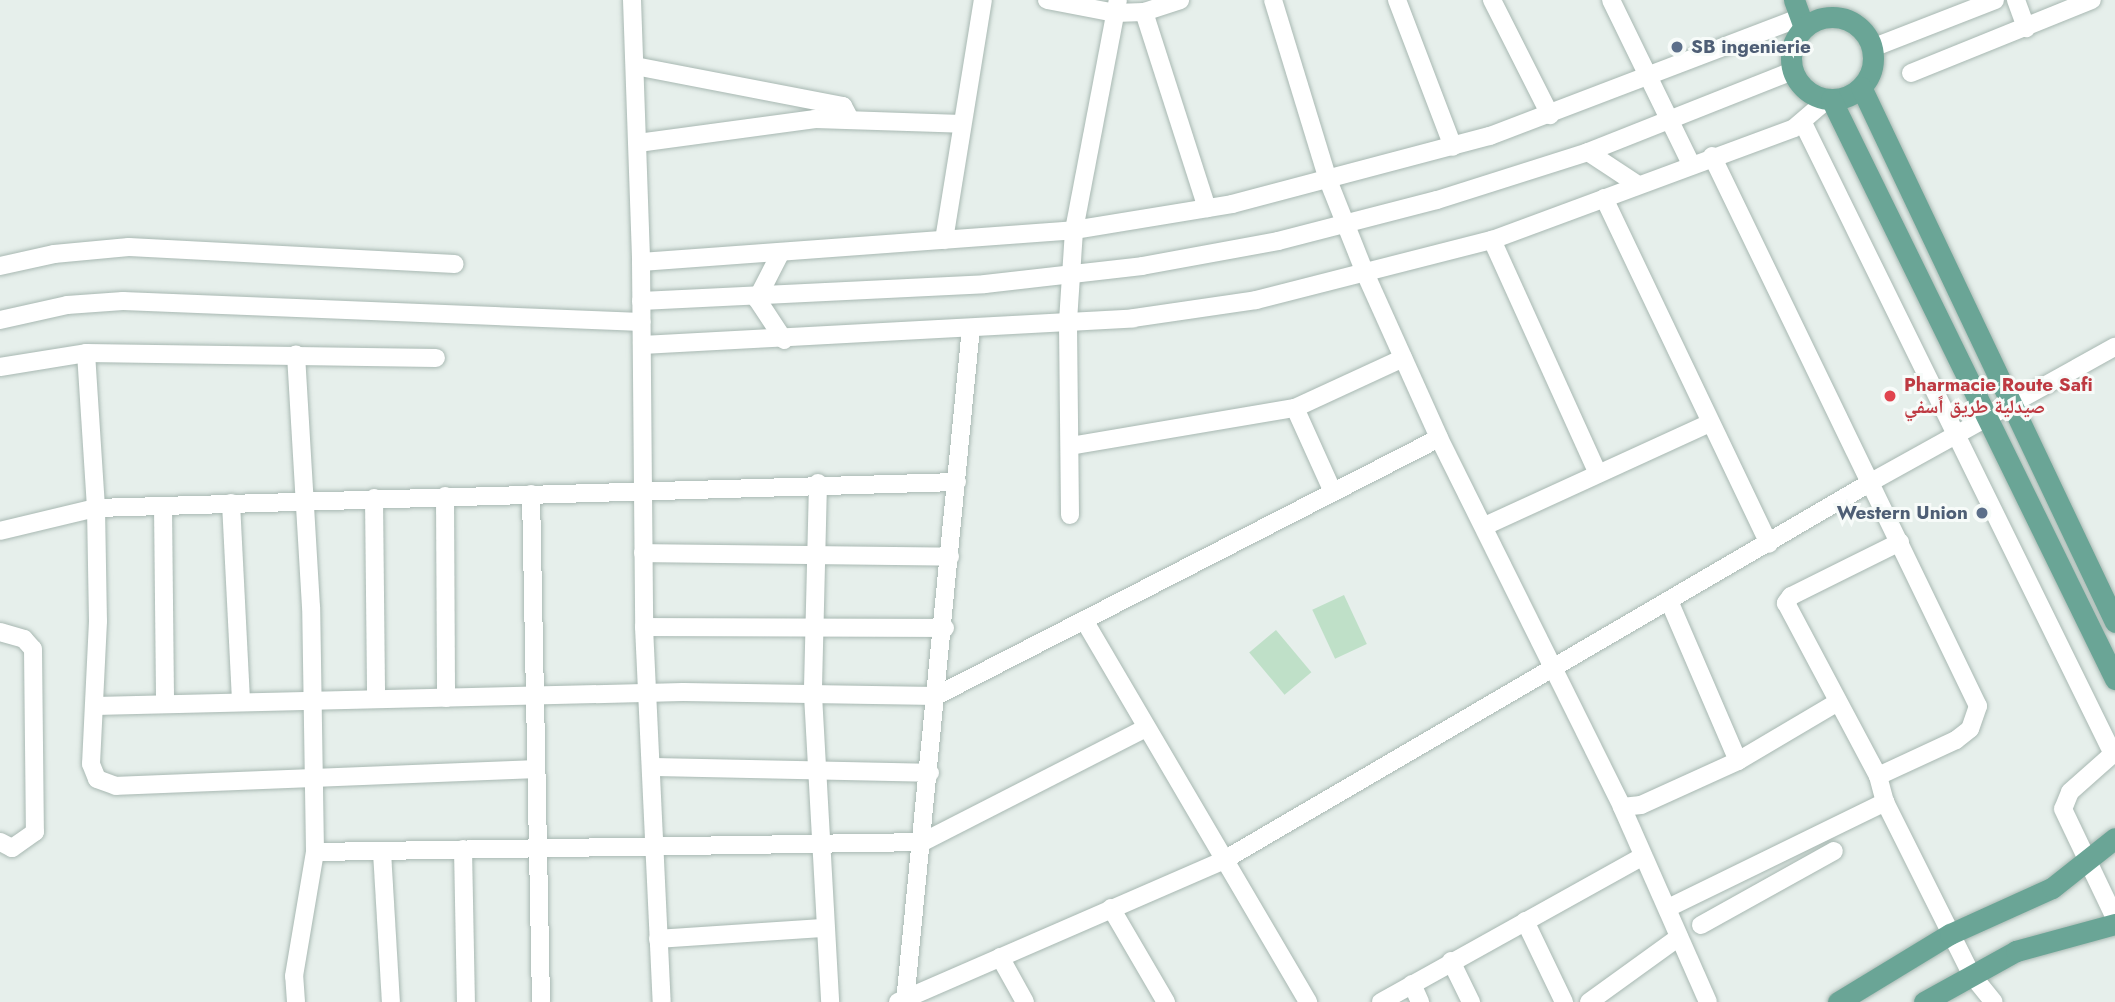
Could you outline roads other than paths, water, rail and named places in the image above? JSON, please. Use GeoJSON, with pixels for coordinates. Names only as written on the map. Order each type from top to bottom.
{"type":"FeatureCollection","features":[{"type":"Feature","properties":{"kind":"main road"},"geometry":{"type":"LineString","coordinates":[[1830,99],[1861,87],[1873,65],[1872,48],[1856,24],[1821,8],[1800,15],[1792,47],[1793,71],[1803,87],[1830,99],[2115,679]]}},
{"type":"Feature","properties":{"kind":"main road"},"geometry":{"type":"LineString","coordinates":[[1861,87],[2017,406],[2115,622]]}},
{"type":"Feature","properties":{"kind":"main road"},"geometry":{"type":"LineString","coordinates":[[1838,1002],[1951,934],[2052,888],[2115,838]]}},
{"type":"Feature","properties":{"kind":"main road"},"geometry":{"type":"LineString","coordinates":[[1924,1002],[1971,974],[2040,942],[2115,925]]}},
{"type":"Feature","properties":{"kind":"street"},"geometry":{"type":"LineString","coordinates":[[632,0],[641,262],[644,627],[658,845],[658,939],[662,1002]]}},
{"type":"Feature","properties":{"kind":"street"},"geometry":{"type":"LineString","coordinates":[[944,240],[983,0]]}},
{"type":"Feature","properties":{"kind":"street"},"geometry":{"type":"LineString","coordinates":[[1047,0],[1144,12],[1180,0]]}},
{"type":"Feature","properties":{"kind":"street"},"geometry":{"type":"LineString","coordinates":[[1273,0],[1328,180],[1365,274],[1438,438],[1487,526],[1622,807],[1708,1002]]}},
{"type":"Feature","properties":{"kind":"street"},"geometry":{"type":"LineString","coordinates":[[1397,0],[1453,147]]}},
{"type":"Feature","properties":{"kind":"street"},"geometry":{"type":"LineString","coordinates":[[1492,0],[1550,115]]}},
{"type":"Feature","properties":{"kind":"street"},"geometry":{"type":"LineString","coordinates":[[1611,0],[1691,164]]}},
{"type":"Feature","properties":{"kind":"street"},"geometry":{"type":"LineString","coordinates":[[1872,48],[1978,4],[1996,0]]}},
{"type":"Feature","properties":{"kind":"street"},"geometry":{"type":"LineString","coordinates":[[2016,0],[2026,29]]}},
{"type":"Feature","properties":{"kind":"street"},"geometry":{"type":"LineString","coordinates":[[1910,73],[2026,29],[2092,0]]}},
{"type":"Feature","properties":{"kind":"street"},"geometry":{"type":"LineString","coordinates":[[1070,515],[1068,321],[1074,230],[1117,7]]}},
{"type":"Feature","properties":{"kind":"street"},"geometry":{"type":"LineString","coordinates":[[1144,12],[1207,208]]}},
{"type":"Feature","properties":{"kind":"street"},"geometry":{"type":"LineString","coordinates":[[641,262],[1074,230],[1207,208],[1453,147],[1550,115],[1800,15]]}},
{"type":"Feature","properties":{"kind":"street"},"geometry":{"type":"LineString","coordinates":[[635,66],[843,106],[850,119]]}},
{"type":"Feature","properties":{"kind":"street"},"geometry":{"type":"LineString","coordinates":[[641,301],[757,299],[1071,275],[1346,226],[1588,152],[1793,71]]}},
{"type":"Feature","properties":{"kind":"street"},"geometry":{"type":"LineString","coordinates":[[642,345],[784,341],[1203,309],[1365,274],[1492,240],[1803,123],[1830,99]]}},
{"type":"Feature","properties":{"kind":"street"},"geometry":{"type":"LineString","coordinates":[[638,143],[726,127],[850,119],[962,124]]}},
{"type":"Feature","properties":{"kind":"street"},"geometry":{"type":"LineString","coordinates":[[1803,123],[2114,752],[2065,800],[2064,817],[2115,918]]}},
{"type":"Feature","properties":{"kind":"street"},"geometry":{"type":"LineString","coordinates":[[1588,152],[1639,185]]}},
{"type":"Feature","properties":{"kind":"street"},"geometry":{"type":"LineString","coordinates":[[1712,156],[1972,693],[1977,718],[1956,740],[1878,776]]}},
{"type":"Feature","properties":{"kind":"street"},"geometry":{"type":"LineString","coordinates":[[1604,198],[1708,424],[1769,544]]}},
{"type":"Feature","properties":{"kind":"street"},"geometry":{"type":"LineString","coordinates":[[1492,240],[1597,472]]}},
{"type":"Feature","properties":{"kind":"street"},"geometry":{"type":"LineString","coordinates":[[0,266],[54,254],[129,247],[455,264]]}},
{"type":"Feature","properties":{"kind":"street"},"geometry":{"type":"LineString","coordinates":[[757,299],[781,252]]}},
{"type":"Feature","properties":{"kind":"street"},"geometry":{"type":"LineString","coordinates":[[757,299],[784,341]]}},
{"type":"Feature","properties":{"kind":"street"},"geometry":{"type":"LineString","coordinates":[[0,320],[67,305],[123,301],[642,322]]}},
{"type":"Feature","properties":{"kind":"street"},"geometry":{"type":"LineString","coordinates":[[903,1001],[945,628],[971,328]]}},
{"type":"Feature","properties":{"kind":"street"},"geometry":{"type":"LineString","coordinates":[[903,1001],[1224,860],[1555,671],[1871,482],[1955,434],[2017,406],[2115,346]]}},
{"type":"Feature","properties":{"kind":"street"},"geometry":{"type":"LineString","coordinates":[[86,353],[96,508],[95,706],[91,764],[104,785],[313,780],[535,769]]}},
{"type":"Feature","properties":{"kind":"street"},"geometry":{"type":"LineString","coordinates":[[0,367],[86,353],[436,358]]}},
{"type":"Feature","properties":{"kind":"street"},"geometry":{"type":"LineString","coordinates":[[296,354],[307,499],[315,852],[295,976],[296,1002]]}},
{"type":"Feature","properties":{"kind":"street"},"geometry":{"type":"LineString","coordinates":[[1070,446],[1295,408],[1403,358]]}},
{"type":"Feature","properties":{"kind":"street"},"geometry":{"type":"LineString","coordinates":[[1295,408],[1333,492]]}},
{"type":"Feature","properties":{"kind":"street"},"geometry":{"type":"LineString","coordinates":[[1487,526],[1597,472],[1708,424]]}},
{"type":"Feature","properties":{"kind":"street"},"geometry":{"type":"LineString","coordinates":[[95,706],[241,700],[648,693],[936,696],[1438,438]]}},
{"type":"Feature","properties":{"kind":"street"},"geometry":{"type":"LineString","coordinates":[[0,531],[96,508],[818,483],[957,482]]}},
{"type":"Feature","properties":{"kind":"street"},"geometry":{"type":"LineString","coordinates":[[818,483],[813,695],[830,1002]]}},
{"type":"Feature","properties":{"kind":"street"},"geometry":{"type":"LineString","coordinates":[[531,494],[541,1002]]}},
{"type":"Feature","properties":{"kind":"street"},"geometry":{"type":"LineString","coordinates":[[444,496],[446,698]]}},
{"type":"Feature","properties":{"kind":"street"},"geometry":{"type":"LineString","coordinates":[[374,498],[376,697]]}},
{"type":"Feature","properties":{"kind":"street"},"geometry":{"type":"LineString","coordinates":[[231,503],[241,700]]}},
{"type":"Feature","properties":{"kind":"street"},"geometry":{"type":"LineString","coordinates":[[163,506],[165,702]]}},
{"type":"Feature","properties":{"kind":"street"},"geometry":{"type":"LineString","coordinates":[[1900,542],[1791,596],[1786,603],[1836,703],[1878,776],[1885,802],[1971,974],[1994,1002]]}},
{"type":"Feature","properties":{"kind":"street"},"geometry":{"type":"LineString","coordinates":[[643,553],[950,557]]}},
{"type":"Feature","properties":{"kind":"street"},"geometry":{"type":"LineString","coordinates":[[1670,603],[1738,761]]}},
{"type":"Feature","properties":{"kind":"street"},"geometry":{"type":"LineString","coordinates":[[1084,620],[1144,729],[1308,1002]]}},
{"type":"Feature","properties":{"kind":"street"},"geometry":{"type":"LineString","coordinates":[[644,627],[945,628]]}},
{"type":"Feature","properties":{"kind":"street"},"geometry":{"type":"LineString","coordinates":[[0,632],[24,639],[33,649],[35,832],[12,848],[0,842]]}},
{"type":"Feature","properties":{"kind":"street"},"geometry":{"type":"LineString","coordinates":[[1622,807],[1641,805],[1738,761],[1836,703]]}},
{"type":"Feature","properties":{"kind":"street"},"geometry":{"type":"LineString","coordinates":[[315,852],[819,841],[923,842],[1144,729]]}},
{"type":"Feature","properties":{"kind":"street"},"geometry":{"type":"LineString","coordinates":[[652,766],[817,768],[930,773]]}},
{"type":"Feature","properties":{"kind":"street"},"geometry":{"type":"LineString","coordinates":[[1668,908],[1885,802]]}},
{"type":"Feature","properties":{"kind":"street"},"geometry":{"type":"LineString","coordinates":[[463,849],[466,1002]]}},
{"type":"Feature","properties":{"kind":"street"},"geometry":{"type":"LineString","coordinates":[[1701,925],[1834,851]]}},
{"type":"Feature","properties":{"kind":"street"},"geometry":{"type":"LineString","coordinates":[[382,852],[391,1002]]}},
{"type":"Feature","properties":{"kind":"street"},"geometry":{"type":"LineString","coordinates":[[1381,1002],[1643,856]]}},
{"type":"Feature","properties":{"kind":"street"},"geometry":{"type":"LineString","coordinates":[[1750,870],[1760,892]]}},
{"type":"Feature","properties":{"kind":"street"},"geometry":{"type":"LineString","coordinates":[[1111,908],[1166,1002]]}},
{"type":"Feature","properties":{"kind":"street"},"geometry":{"type":"LineString","coordinates":[[1525,921],[1564,1002]]}},
{"type":"Feature","properties":{"kind":"street"},"geometry":{"type":"LineString","coordinates":[[658,939],[825,928]]}},
{"type":"Feature","properties":{"kind":"street"},"geometry":{"type":"LineString","coordinates":[[1589,1002],[1679,937]]}},
{"type":"Feature","properties":{"kind":"street"},"geometry":{"type":"LineString","coordinates":[[1000,957],[1025,1002]]}},
{"type":"Feature","properties":{"kind":"street"},"geometry":{"type":"LineString","coordinates":[[1451,961],[1471,1002]]}},
{"type":"Feature","properties":{"kind":"street"},"geometry":{"type":"LineString","coordinates":[[1412,984],[1420,1002]]}},
{"type":"Feature","properties":{"kind":"place","name":"SB ingenierie"},"geometry":{"type":"Point","coordinates":[1677,47]}},
{"type":"Feature","properties":{"kind":"place","name":"Pharmacie Route Safi صيدلية طريق اًسفي"},"geometry":{"type":"Point","coordinates":[1890,396]}},
{"type":"Feature","properties":{"kind":"place","name":"Western Union"},"geometry":{"type":"Point","coordinates":[1982,513]}}]}
